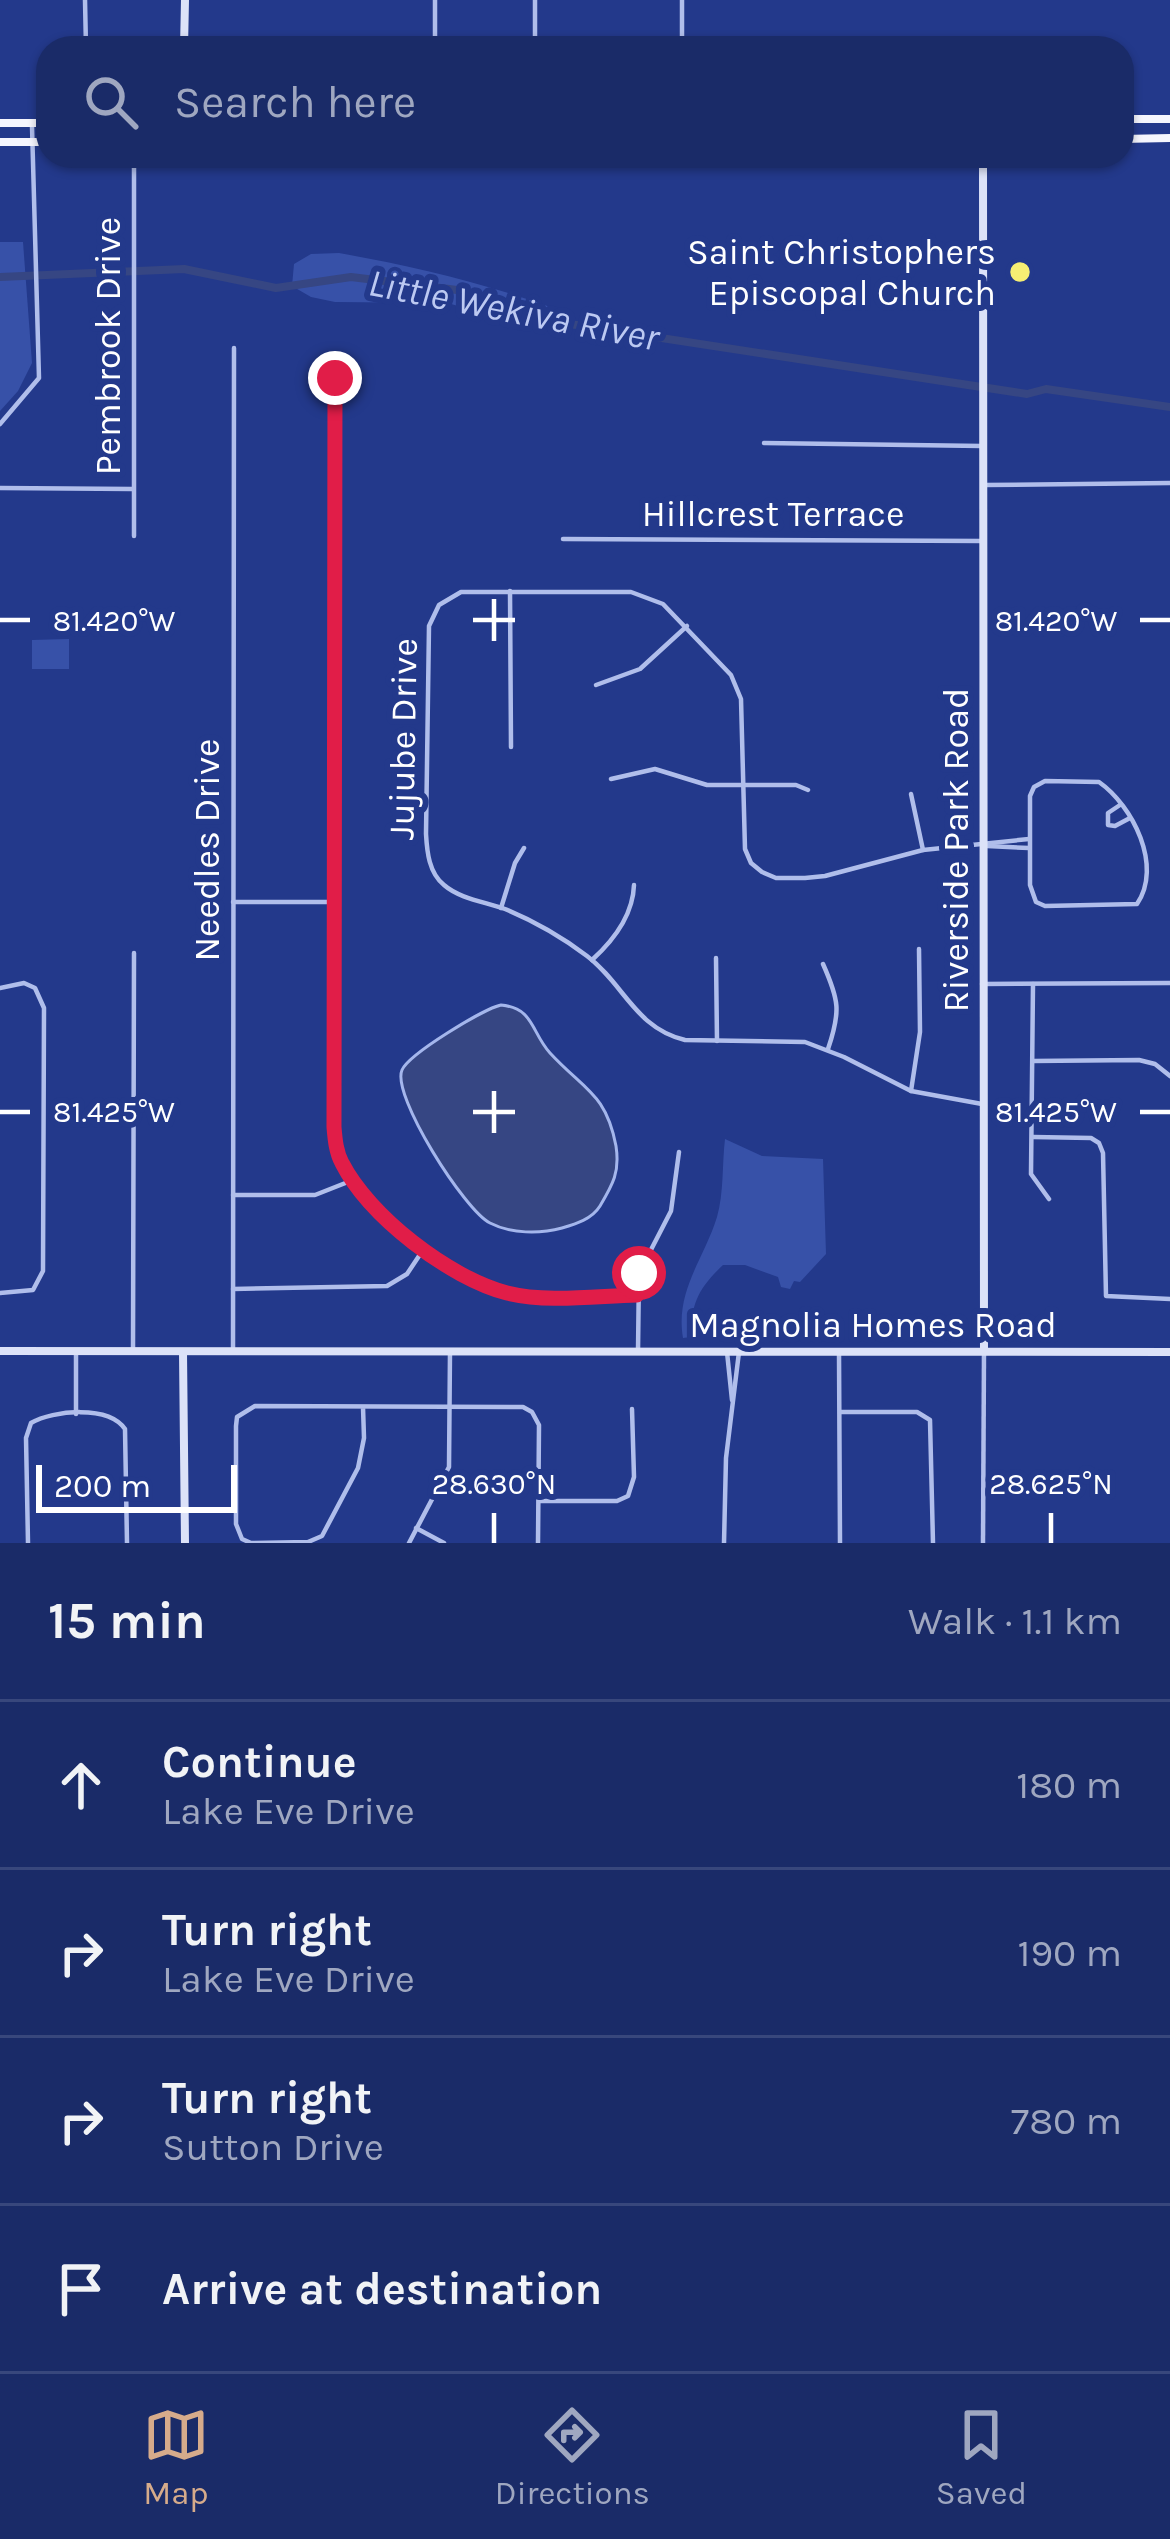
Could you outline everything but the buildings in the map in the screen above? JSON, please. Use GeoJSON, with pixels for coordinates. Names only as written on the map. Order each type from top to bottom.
{"type":"FeatureCollection","features":[{"type":"Feature","properties":{"kind":"main road"},"geometry":{"type":"LineString","coordinates":[[1134,119],[1170,119]]}},
{"type":"Feature","properties":{"kind":"main road"},"geometry":{"type":"LineString","coordinates":[[0,123],[36,123]]}},
{"type":"Feature","properties":{"kind":"main road"},"geometry":{"type":"LineString","coordinates":[[1134,139],[1170,138]]}},
{"type":"Feature","properties":{"kind":"main road"},"geometry":{"type":"LineString","coordinates":[[0,142],[36,142]]}},
{"type":"Feature","properties":{"kind":"street"},"geometry":{"type":"LineString","coordinates":[[86,0],[86,36]]}},
{"type":"Feature","properties":{"kind":"street"},"geometry":{"type":"LineString","coordinates":[[184,0],[184,36]]}},
{"type":"Feature","properties":{"kind":"street"},"geometry":{"type":"LineString","coordinates":[[435,0],[435,36]]}},
{"type":"Feature","properties":{"kind":"street"},"geometry":{"type":"LineString","coordinates":[[535,0],[535,36]]}},
{"type":"Feature","properties":{"kind":"street"},"geometry":{"type":"LineString","coordinates":[[682,0],[682,36]]}},
{"type":"Feature","properties":{"kind":"street"},"geometry":{"type":"LineString","coordinates":[[0,424],[39,378],[32,123]]}},
{"type":"Feature","properties":{"kind":"street","name":"Pembrook Drive"},"geometry":{"type":"LineString","coordinates":[[134,168],[134,536]]}},
{"type":"Feature","properties":{"kind":"street","name":"Riverside Park Road"},"geometry":{"type":"LineString","coordinates":[[983,168],[983,1543]]}},
{"type":"Feature","properties":{"kind":"street","name":"Needles Drive"},"geometry":{"type":"LineString","coordinates":[[232,1352],[234,348]]}},
{"type":"Feature","properties":{"kind":"street"},"geometry":{"type":"LineString","coordinates":[[335,378],[334,1127],[341,1162],[383,1217],[423,1250],[484,1285],[508,1293],[637,1295]]}},
{"type":"Feature","properties":{"kind":"street"},"geometry":{"type":"LineString","coordinates":[[764,442],[982,446]]}},
{"type":"Feature","properties":{"kind":"street"},"geometry":{"type":"LineString","coordinates":[[983,485],[1170,484]]}},
{"type":"Feature","properties":{"kind":"street"},"geometry":{"type":"LineString","coordinates":[[0,488],[134,489]]}},
{"type":"Feature","properties":{"kind":"street","name":"Hillcrest Terrace"},"geometry":{"type":"LineString","coordinates":[[563,539],[983,542]]}},
{"type":"Feature","properties":{"kind":"street"},"geometry":{"type":"LineString","coordinates":[[511,747],[510,591],[631,592],[663,604],[731,674],[741,699],[745,849],[751,863],[776,878],[825,876],[923,850],[1029,839]]}},
{"type":"Feature","properties":{"kind":"street","name":"Jujube Drive"},"geometry":{"type":"LineString","coordinates":[[501,908],[440,883],[427,854],[428,626],[447,597],[461,592],[510,591]]}},
{"type":"Feature","properties":{"kind":"street"},"geometry":{"type":"LineString","coordinates":[[596,685],[640,669],[687,626]]}},
{"type":"Feature","properties":{"kind":"street"},"geometry":{"type":"LineString","coordinates":[[611,779],[655,769],[707,785],[796,785],[808,790]]}},
{"type":"Feature","properties":{"kind":"street"},"geometry":{"type":"LineString","coordinates":[[1099,782],[1120,806],[1144,844],[1144,884],[1137,904],[1046,906],[1036,902],[1030,885],[1030,796],[1041,783],[1099,782]]}},
{"type":"Feature","properties":{"kind":"street"},"geometry":{"type":"LineString","coordinates":[[911,794],[923,850]]}},
{"type":"Feature","properties":{"kind":"street"},"geometry":{"type":"LineString","coordinates":[[1120,806],[1108,813],[1108,825],[1130,818]]}},
{"type":"Feature","properties":{"kind":"street"},"geometry":{"type":"LineString","coordinates":[[981,845],[1029,848]]}},
{"type":"Feature","properties":{"kind":"street"},"geometry":{"type":"LineString","coordinates":[[524,848],[501,908],[563,938],[592,960],[651,1027],[685,1040],[791,1041],[828,1049],[911,1091],[982,1104]]}},
{"type":"Feature","properties":{"kind":"street"},"geometry":{"type":"LineString","coordinates":[[592,960],[617,932],[634,901],[634,885]]}},
{"type":"Feature","properties":{"kind":"street"},"geometry":{"type":"LineString","coordinates":[[233,902],[335,902]]}},
{"type":"Feature","properties":{"kind":"street"},"geometry":{"type":"LineString","coordinates":[[911,1091],[920,1032],[919,949]]}},
{"type":"Feature","properties":{"kind":"street"},"geometry":{"type":"LineString","coordinates":[[133,1351],[134,953]]}},
{"type":"Feature","properties":{"kind":"street"},"geometry":{"type":"LineString","coordinates":[[716,958],[717,1041]]}},
{"type":"Feature","properties":{"kind":"street"},"geometry":{"type":"LineString","coordinates":[[823,964],[838,998],[828,1049]]}},
{"type":"Feature","properties":{"kind":"street"},"geometry":{"type":"LineString","coordinates":[[0,988],[23,983],[42,997],[44,1271],[33,1290],[0,1293]]}},
{"type":"Feature","properties":{"kind":"street"},"geometry":{"type":"LineString","coordinates":[[982,984],[1170,983]]}},
{"type":"Feature","properties":{"kind":"street"},"geometry":{"type":"LineString","coordinates":[[1033,985],[1031,1174],[1048,1198]]}},
{"type":"Feature","properties":{"kind":"street"},"geometry":{"type":"LineString","coordinates":[[1033,1061],[1139,1060],[1155,1064],[1170,1076]]}},
{"type":"Feature","properties":{"kind":"street"},"geometry":{"type":"LineString","coordinates":[[1033,1137],[1091,1138],[1099,1143],[1106,1295],[1170,1299]]}},
{"type":"Feature","properties":{"kind":"street"},"geometry":{"type":"LineString","coordinates":[[638,1351],[637,1295],[645,1258],[671,1211],[679,1152]]}},
{"type":"Feature","properties":{"kind":"street"},"geometry":{"type":"LineString","coordinates":[[233,1195],[315,1195],[353,1180]]}},
{"type":"Feature","properties":{"kind":"street"},"geometry":{"type":"LineString","coordinates":[[232,1289],[387,1286],[407,1274],[423,1250]]}},
{"type":"Feature","properties":{"kind":"street","name":"Magnolia Homes Road"},"geometry":{"type":"LineString","coordinates":[[0,1351],[1170,1352]]}},
{"type":"Feature","properties":{"kind":"street"},"geometry":{"type":"LineString","coordinates":[[76,1351],[76,1414]]}},
{"type":"Feature","properties":{"kind":"street"},"geometry":{"type":"LineString","coordinates":[[727,1351],[734,1406]]}},
{"type":"Feature","properties":{"kind":"street"},"geometry":{"type":"LineString","coordinates":[[724,1543],[726,1458],[739,1351]]}},
{"type":"Feature","properties":{"kind":"street"},"geometry":{"type":"LineString","coordinates":[[183,1352],[185,1543]]}},
{"type":"Feature","properties":{"kind":"street"},"geometry":{"type":"LineString","coordinates":[[409,1543],[449,1468],[450,1352]]}},
{"type":"Feature","properties":{"kind":"street"},"geometry":{"type":"LineString","coordinates":[[839,1352],[840,1543]]}},
{"type":"Feature","properties":{"kind":"street"},"geometry":{"type":"LineString","coordinates":[[727,1373],[739,1373]]}},
{"type":"Feature","properties":{"kind":"street"},"geometry":{"type":"LineString","coordinates":[[363,1407],[358,1468],[322,1536],[308,1542],[250,1543],[242,1539],[236,1524],[236,1426],[238,1417],[255,1406],[523,1407],[532,1412],[538,1425],[538,1543]]}},
{"type":"Feature","properties":{"kind":"street"},"geometry":{"type":"LineString","coordinates":[[538,1501],[617,1501],[628,1496],[634,1477],[632,1409]]}},
{"type":"Feature","properties":{"kind":"street"},"geometry":{"type":"LineString","coordinates":[[840,1412],[917,1412],[930,1420],[933,1543]]}},
{"type":"Feature","properties":{"kind":"street"},"geometry":{"type":"LineString","coordinates":[[28,1543],[26,1438],[31,1423],[43,1416],[76,1414],[110,1415],[125,1429],[127,1543]]}},
{"type":"Feature","properties":{"kind":"street"},"geometry":{"type":"LineString","coordinates":[[416,1528],[444,1543]]}},
{"type":"Feature","properties":{"kind":"shaded area"},"geometry":{"type":"Polygon","coordinates":[[[0,242],[23,242],[32,363],[18,391],[0,411],[0,242]]]}},
{"type":"Feature","properties":{"kind":"shaded area"},"geometry":{"type":"Polygon","coordinates":[[[339,253],[501,291],[553,308],[558,320],[484,314],[448,303],[335,302],[311,297],[292,286],[294,264],[311,254],[339,253]]]}},
{"type":"Feature","properties":{"kind":"shaded area"},"geometry":{"type":"Polygon","coordinates":[[[69,639],[69,669],[32,669],[32,640],[69,639]]]}},
{"type":"Feature","properties":{"kind":"shaded area"},"geometry":{"type":"Polygon","coordinates":[[[501,1005],[526,1016],[550,1053],[600,1103],[612,1128],[614,1178],[600,1206],[578,1223],[535,1232],[490,1223],[464,1198],[408,1103],[402,1070],[408,1063],[464,1023],[501,1005]]]}},
{"type":"Feature","properties":{"kind":"shaded area"},"geometry":{"type":"Polygon","coordinates":[[[725,1139],[762,1156],[823,1159],[826,1254],[790,1289],[781,1287],[778,1277],[745,1265],[723,1265],[702,1289],[690,1337],[683,1338],[687,1290],[719,1208],[725,1139]]]}},
{"type":"Feature","properties":{"kind":"waterway","name":"Little Wekiva River"},"geometry":{"type":"LineString","coordinates":[[0,277],[184,269],[276,288],[351,277],[457,290],[557,322],[1027,394],[1046,389],[1170,407]]}},
{"type":"Feature","properties":{"kind":"place","name":"Saint Christophers Episcopal Church"},"geometry":{"type":"Point","coordinates":[1020,272]}},
{"type":"Feature","properties":{"kind":"route"},"geometry":{"type":"LineString","coordinates":[[335,378],[334,1127],[341,1162],[398,1230],[484,1285],[530,1296],[637,1295],[639,1273]]}}]}
